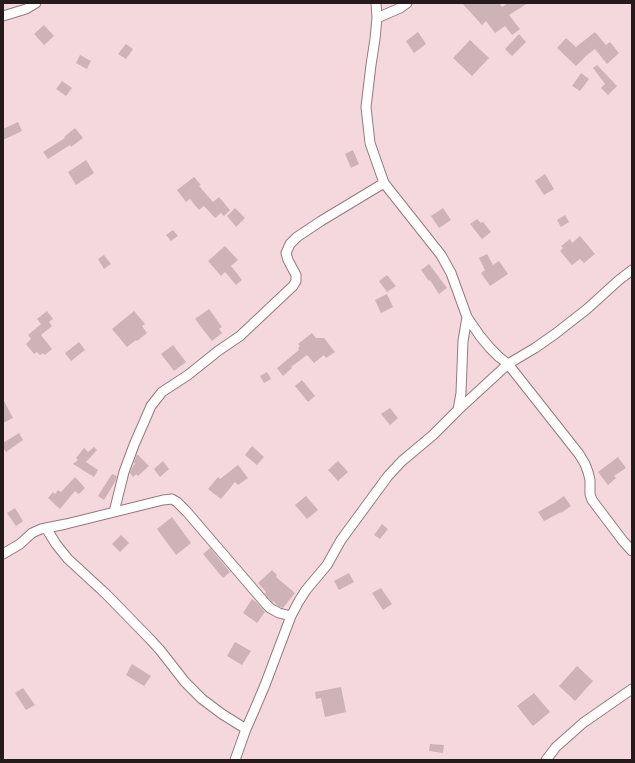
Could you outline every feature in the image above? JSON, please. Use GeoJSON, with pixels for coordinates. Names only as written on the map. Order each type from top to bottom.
{"type":"FeatureCollection","features":[{"type":"Feature","properties":{"kind":"street"},"geometry":{"type":"LineString","coordinates":[[3,16],[26,9],[36,3]]}},
{"type":"Feature","properties":{"kind":"street"},"geometry":{"type":"LineString","coordinates":[[376,3],[377,18],[375,39],[366,107],[370,143],[384,183],[444,259],[451,273],[467,318],[490,348],[499,358],[508,364],[579,454],[588,472],[592,500],[632,551]]}},
{"type":"Feature","properties":{"kind":"street"},"geometry":{"type":"LineString","coordinates":[[377,18],[400,8],[407,3]]}},
{"type":"Feature","properties":{"kind":"street"},"geometry":{"type":"LineString","coordinates":[[114,512],[124,472],[134,445],[151,406],[162,392],[188,375],[218,351],[240,336],[293,286],[296,281],[296,276],[286,253],[290,244],[297,237],[384,183]]}},
{"type":"Feature","properties":{"kind":"street"},"geometry":{"type":"LineString","coordinates":[[235,760],[246,729],[268,680],[291,616],[306,590],[327,565],[341,540],[388,476],[402,461],[433,435],[508,364],[555,334],[587,309],[618,280],[632,270]]}},
{"type":"Feature","properties":{"kind":"street"},"geometry":{"type":"LineString","coordinates":[[458,410],[461,393],[463,341],[467,318]]}},
{"type":"Feature","properties":{"kind":"street"},"geometry":{"type":"LineString","coordinates":[[3,554],[20,544],[32,533],[41,529],[162,500],[172,499],[187,512],[266,604],[275,611],[291,616]]}},
{"type":"Feature","properties":{"kind":"street"},"geometry":{"type":"LineString","coordinates":[[46,528],[68,559],[105,593],[149,638],[185,682],[202,699],[246,729]]}},
{"type":"Feature","properties":{"kind":"street"},"geometry":{"type":"LineString","coordinates":[[546,760],[556,747],[583,723],[632,689]]}},
{"type":"Feature","properties":{"kind":"building"},"geometry":{"type":"Polygon","coordinates":[[[462,3],[499,3],[502,7],[508,3],[528,3],[509,15],[520,29],[512,35],[505,26],[495,33],[486,21],[482,25],[462,3]]]}},
{"type":"Feature","properties":{"kind":"building"},"geometry":{"type":"Polygon","coordinates":[[[44,25],[54,36],[44,45],[34,34],[44,25]]]}},
{"type":"Feature","properties":{"kind":"building"},"geometry":{"type":"Polygon","coordinates":[[[418,32],[426,44],[414,53],[406,41],[418,32]]]}},
{"type":"Feature","properties":{"kind":"building"},"geometry":{"type":"Polygon","coordinates":[[[595,32],[606,45],[610,42],[619,53],[607,64],[595,49],[576,66],[557,48],[566,38],[576,47],[595,32]]]}},
{"type":"Feature","properties":{"kind":"building"},"geometry":{"type":"Polygon","coordinates":[[[519,34],[526,42],[512,56],[505,49],[519,34]]]}},
{"type":"Feature","properties":{"kind":"building"},"geometry":{"type":"Polygon","coordinates":[[[470,40],[489,58],[472,76],[453,58],[470,40]]]}},
{"type":"Feature","properties":{"kind":"building"},"geometry":{"type":"Polygon","coordinates":[[[126,44],[133,49],[126,59],[118,54],[126,44]]]}},
{"type":"Feature","properties":{"kind":"building"},"geometry":{"type":"Polygon","coordinates":[[[80,55],[91,61],[87,69],[76,63],[80,55]]]}},
{"type":"Feature","properties":{"kind":"building"},"geometry":{"type":"Polygon","coordinates":[[[597,65],[617,86],[608,95],[601,88],[605,84],[593,68],[597,65]]]}},
{"type":"Feature","properties":{"kind":"building"},"geometry":{"type":"Polygon","coordinates":[[[581,73],[589,79],[580,91],[572,86],[581,73]]]}},
{"type":"Feature","properties":{"kind":"building"},"geometry":{"type":"Polygon","coordinates":[[[62,81],[72,88],[66,96],[56,89],[62,81]]]}},
{"type":"Feature","properties":{"kind":"building"},"geometry":{"type":"Polygon","coordinates":[[[18,122],[22,131],[3,140],[3,129],[18,122]]]}},
{"type":"Feature","properties":{"kind":"building"},"geometry":{"type":"Polygon","coordinates":[[[75,128],[83,138],[71,147],[70,145],[48,159],[43,152],[65,138],[64,137],[75,128]]]}},
{"type":"Feature","properties":{"kind":"building"},"geometry":{"type":"Polygon","coordinates":[[[353,150],[359,164],[351,168],[345,154],[353,150]]]}},
{"type":"Feature","properties":{"kind":"building"},"geometry":{"type":"Polygon","coordinates":[[[86,160],[94,173],[76,185],[68,172],[86,160]]]}},
{"type":"Feature","properties":{"kind":"building"},"geometry":{"type":"Polygon","coordinates":[[[545,174],[554,189],[544,195],[535,181],[545,174]]]}},
{"type":"Feature","properties":{"kind":"building"},"geometry":{"type":"Polygon","coordinates":[[[194,177],[201,185],[199,186],[213,202],[219,197],[230,210],[224,216],[221,213],[215,218],[204,206],[199,210],[190,199],[186,202],[177,190],[194,177]]]}},
{"type":"Feature","properties":{"kind":"building"},"geometry":{"type":"Polygon","coordinates":[[[235,208],[245,218],[236,227],[227,216],[235,208]]]}},
{"type":"Feature","properties":{"kind":"building"},"geometry":{"type":"Polygon","coordinates":[[[443,208],[451,220],[439,228],[431,216],[443,208]]]}},
{"type":"Feature","properties":{"kind":"building"},"geometry":{"type":"Polygon","coordinates":[[[565,215],[569,222],[561,227],[557,220],[565,215]]]}},
{"type":"Feature","properties":{"kind":"building"},"geometry":{"type":"Polygon","coordinates":[[[477,219],[481,223],[483,222],[491,232],[482,239],[470,224],[477,219]]]}},
{"type":"Feature","properties":{"kind":"building"},"geometry":{"type":"Polygon","coordinates":[[[173,230],[178,236],[171,241],[166,235],[173,230]]]}},
{"type":"Feature","properties":{"kind":"building"},"geometry":{"type":"Polygon","coordinates":[[[580,236],[595,254],[584,263],[580,259],[572,265],[560,251],[563,248],[561,246],[570,239],[572,243],[580,236]]]}},
{"type":"Feature","properties":{"kind":"building"},"geometry":{"type":"Polygon","coordinates":[[[225,246],[238,260],[231,266],[242,280],[236,285],[225,272],[221,276],[208,261],[225,246]]]}},
{"type":"Feature","properties":{"kind":"building"},"geometry":{"type":"Polygon","coordinates":[[[487,254],[493,265],[499,261],[508,274],[490,286],[481,273],[485,270],[479,258],[487,254]]]}},
{"type":"Feature","properties":{"kind":"building"},"geometry":{"type":"Polygon","coordinates":[[[104,255],[111,264],[104,269],[98,259],[104,255]]]}},
{"type":"Feature","properties":{"kind":"building"},"geometry":{"type":"Polygon","coordinates":[[[429,264],[447,288],[439,294],[421,270],[429,264]]]}},
{"type":"Feature","properties":{"kind":"building"},"geometry":{"type":"Polygon","coordinates":[[[387,275],[396,286],[387,292],[379,281],[387,275]]]}},
{"type":"Feature","properties":{"kind":"building"},"geometry":{"type":"Polygon","coordinates":[[[387,294],[393,307],[381,313],[375,300],[387,294]]]}},
{"type":"Feature","properties":{"kind":"building"},"geometry":{"type":"Polygon","coordinates":[[[209,309],[222,327],[219,329],[222,333],[212,341],[195,319],[209,309]]]}},
{"type":"Feature","properties":{"kind":"building"},"geometry":{"type":"Polygon","coordinates":[[[47,311],[53,319],[49,322],[52,326],[41,335],[52,349],[45,355],[43,353],[40,355],[37,352],[34,354],[26,344],[31,339],[28,335],[41,324],[37,319],[47,311]]]}},
{"type":"Feature","properties":{"kind":"building"},"geometry":{"type":"Polygon","coordinates":[[[134,311],[145,324],[142,326],[147,333],[127,347],[112,329],[134,311]]]}},
{"type":"Feature","properties":{"kind":"building"},"geometry":{"type":"Polygon","coordinates":[[[312,333],[316,338],[324,338],[335,352],[326,358],[324,355],[314,363],[307,355],[291,367],[292,368],[283,376],[277,368],[299,350],[298,348],[300,346],[298,344],[312,333]]]}},
{"type":"Feature","properties":{"kind":"building"},"geometry":{"type":"Polygon","coordinates":[[[79,342],[85,350],[71,361],[65,353],[79,342]]]}},
{"type":"Feature","properties":{"kind":"building"},"geometry":{"type":"Polygon","coordinates":[[[173,345],[186,362],[174,371],[161,354],[173,345]]]}},
{"type":"Feature","properties":{"kind":"building"},"geometry":{"type":"Polygon","coordinates":[[[267,372],[271,379],[264,383],[260,376],[267,372]]]}},
{"type":"Feature","properties":{"kind":"building"},"geometry":{"type":"Polygon","coordinates":[[[302,380],[315,396],[308,402],[295,386],[302,380]]]}},
{"type":"Feature","properties":{"kind":"building"},"geometry":{"type":"Polygon","coordinates":[[[3,399],[13,418],[3,423],[3,399]]]}},
{"type":"Feature","properties":{"kind":"building"},"geometry":{"type":"Polygon","coordinates":[[[390,408],[398,418],[390,425],[381,414],[390,408]]]}},
{"type":"Feature","properties":{"kind":"building"},"geometry":{"type":"Polygon","coordinates":[[[19,433],[23,440],[6,452],[3,448],[3,443],[19,433]]]}},
{"type":"Feature","properties":{"kind":"building"},"geometry":{"type":"Polygon","coordinates":[[[252,446],[264,457],[257,465],[245,455],[252,446]]]}},
{"type":"Feature","properties":{"kind":"building"},"geometry":{"type":"Polygon","coordinates":[[[94,447],[97,450],[86,462],[98,470],[94,477],[73,464],[78,460],[76,458],[84,448],[88,452],[94,447]]]}},
{"type":"Feature","properties":{"kind":"building"},"geometry":{"type":"Polygon","coordinates":[[[137,454],[149,466],[138,476],[136,474],[133,477],[130,473],[135,464],[134,462],[137,454]]]}},
{"type":"Feature","properties":{"kind":"building"},"geometry":{"type":"Polygon","coordinates":[[[618,457],[626,468],[614,476],[616,478],[608,485],[598,472],[618,457]]]}},
{"type":"Feature","properties":{"kind":"building"},"geometry":{"type":"Polygon","coordinates":[[[163,461],[169,469],[160,477],[154,469],[163,461]]]}},
{"type":"Feature","properties":{"kind":"building"},"geometry":{"type":"Polygon","coordinates":[[[338,461],[348,472],[338,481],[328,470],[338,461]]]}},
{"type":"Feature","properties":{"kind":"building"},"geometry":{"type":"Polygon","coordinates":[[[238,465],[248,478],[238,485],[235,482],[221,499],[208,489],[218,477],[220,479],[238,465]]]}},
{"type":"Feature","properties":{"kind":"building"},"geometry":{"type":"Polygon","coordinates":[[[112,474],[117,476],[104,500],[98,496],[112,474]]]}},
{"type":"Feature","properties":{"kind":"building"},"geometry":{"type":"Polygon","coordinates":[[[75,477],[85,488],[79,494],[75,491],[60,509],[48,498],[53,492],[55,494],[58,490],[61,492],[75,477]]]}},
{"type":"Feature","properties":{"kind":"building"},"geometry":{"type":"Polygon","coordinates":[[[306,496],[318,510],[307,519],[295,505],[306,496]]]}},
{"type":"Feature","properties":{"kind":"building"},"geometry":{"type":"Polygon","coordinates":[[[564,496],[571,506],[561,513],[544,521],[538,512],[564,496]]]}},
{"type":"Feature","properties":{"kind":"building"},"geometry":{"type":"Polygon","coordinates":[[[15,508],[23,521],[16,526],[7,513],[15,508]]]}},
{"type":"Feature","properties":{"kind":"building"},"geometry":{"type":"Polygon","coordinates":[[[172,517],[191,543],[176,555],[157,529],[172,517]]]}},
{"type":"Feature","properties":{"kind":"building"},"geometry":{"type":"Polygon","coordinates":[[[382,524],[388,529],[380,539],[374,535],[382,524]]]}},
{"type":"Feature","properties":{"kind":"building"},"geometry":{"type":"Polygon","coordinates":[[[121,535],[129,543],[120,552],[112,544],[121,535]]]}},
{"type":"Feature","properties":{"kind":"building"},"geometry":{"type":"Polygon","coordinates":[[[210,548],[230,572],[223,578],[203,554],[210,548]]]}},
{"type":"Feature","properties":{"kind":"building"},"geometry":{"type":"Polygon","coordinates":[[[272,570],[277,575],[276,577],[295,593],[283,608],[278,606],[273,601],[272,602],[258,583],[272,570]]]}},
{"type":"Feature","properties":{"kind":"building"},"geometry":{"type":"Polygon","coordinates":[[[349,573],[354,582],[339,590],[334,581],[349,573]]]}},
{"type":"Feature","properties":{"kind":"building"},"geometry":{"type":"Polygon","coordinates":[[[381,588],[392,604],[383,610],[372,593],[381,588]]]}},
{"type":"Feature","properties":{"kind":"building"},"geometry":{"type":"Polygon","coordinates":[[[252,599],[265,612],[257,623],[243,613],[252,599]]]}},
{"type":"Feature","properties":{"kind":"building"},"geometry":{"type":"Polygon","coordinates":[[[235,642],[251,651],[242,665],[227,656],[235,642]]]}},
{"type":"Feature","properties":{"kind":"building"},"geometry":{"type":"Polygon","coordinates":[[[132,664],[151,676],[144,686],[126,675],[132,664]]]}},
{"type":"Feature","properties":{"kind":"building"},"geometry":{"type":"Polygon","coordinates":[[[577,666],[593,681],[575,701],[559,686],[577,666]]]}},
{"type":"Feature","properties":{"kind":"building"},"geometry":{"type":"Polygon","coordinates":[[[341,687],[346,712],[325,717],[321,698],[316,699],[315,692],[341,687]]]}},
{"type":"Feature","properties":{"kind":"building"},"geometry":{"type":"Polygon","coordinates":[[[23,688],[35,705],[26,710],[15,693],[23,688]]]}},
{"type":"Feature","properties":{"kind":"building"},"geometry":{"type":"Polygon","coordinates":[[[534,693],[550,712],[533,726],[517,706],[534,693]]]}},
{"type":"Feature","properties":{"kind":"building"},"geometry":{"type":"Polygon","coordinates":[[[430,744],[444,745],[443,753],[429,751],[430,744]]]}}]}
